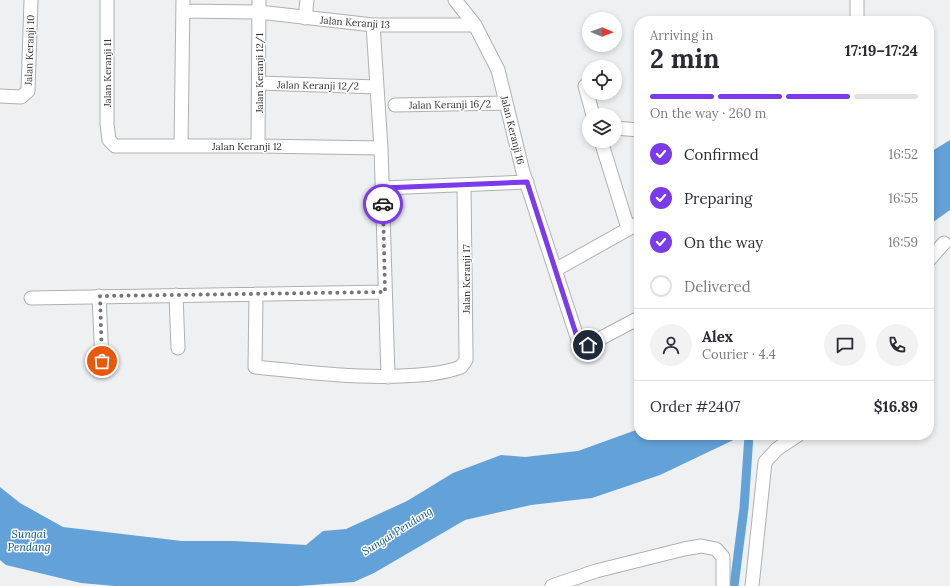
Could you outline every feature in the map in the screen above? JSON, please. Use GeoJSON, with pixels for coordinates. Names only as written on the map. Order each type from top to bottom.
{"type":"FeatureCollection","features":[{"type":"Feature","properties":{"kind":"street","name":"Jalan Keranji 10"},"geometry":{"type":"LineString","coordinates":[[0,96],[21,97],[26,94],[29,88],[31,0]]}},
{"type":"Feature","properties":{"kind":"street","name":"Jalan Keranji 11"},"geometry":{"type":"LineString","coordinates":[[107,0],[107,124],[109,140],[112,145]]}},
{"type":"Feature","properties":{"kind":"street"},"geometry":{"type":"LineString","coordinates":[[305,18],[308,0]]}},
{"type":"Feature","properties":{"kind":"street","name":"Jalan Keranji 16"},"geometry":{"type":"LineString","coordinates":[[455,0],[475,25],[498,70],[527,182],[578,340],[582,345],[588,345],[634,321]]}},
{"type":"Feature","properties":{"kind":"street"},"geometry":{"type":"LineString","coordinates":[[857,16],[858,0]]}},
{"type":"Feature","properties":{"kind":"street"},"geometry":{"type":"LineString","coordinates":[[181,146],[183,6]]}},
{"type":"Feature","properties":{"kind":"street","name":"Jalan Keranji 13"},"geometry":{"type":"LineString","coordinates":[[183,6],[259,6],[305,18],[373,26],[475,25]]}},
{"type":"Feature","properties":{"kind":"street","name":"Jalan Keranji 12/1"},"geometry":{"type":"LineString","coordinates":[[258,146],[259,6]]}},
{"type":"Feature","properties":{"kind":"street"},"geometry":{"type":"LineString","coordinates":[[256,294],[255,367],[349,376],[388,376],[383,188],[373,26]]}},
{"type":"Feature","properties":{"kind":"street","name":"Jalan Keranji 12/2"},"geometry":{"type":"LineString","coordinates":[[259,83],[377,86]]}},
{"type":"Feature","properties":{"kind":"street","name":"Jalan Keranji 16/2"},"geometry":{"type":"LineString","coordinates":[[395,105],[506,103]]}},
{"type":"Feature","properties":{"kind":"street"},"geometry":{"type":"LineString","coordinates":[[622,129],[634,130]]}},
{"type":"Feature","properties":{"kind":"street","name":"Jalan Keranji 12"},"geometry":{"type":"LineString","coordinates":[[112,145],[381,148]]}},
{"type":"Feature","properties":{"kind":"street"},"geometry":{"type":"LineString","coordinates":[[555,270],[634,225],[604,148]]}},
{"type":"Feature","properties":{"kind":"street"},"geometry":{"type":"LineString","coordinates":[[383,188],[527,182]]}},
{"type":"Feature","properties":{"kind":"street","name":"Jalan Keranji 17"},"geometry":{"type":"LineString","coordinates":[[388,376],[428,375],[457,368],[464,364],[466,355],[464,185]]}},
{"type":"Feature","properties":{"kind":"street"},"geometry":{"type":"LineString","coordinates":[[934,254],[944,243]]}},
{"type":"Feature","properties":{"kind":"street"},"geometry":{"type":"LineString","coordinates":[[31,298],[385,292]]}},
{"type":"Feature","properties":{"kind":"street"},"geometry":{"type":"LineString","coordinates":[[176,295],[178,348]]}},
{"type":"Feature","properties":{"kind":"street"},"geometry":{"type":"LineString","coordinates":[[100,296],[102,361]]}},
{"type":"Feature","properties":{"kind":"street"},"geometry":{"type":"LineString","coordinates":[[752,586],[765,462],[777,449],[790,440]]}},
{"type":"Feature","properties":{"kind":"street"},"geometry":{"type":"LineString","coordinates":[[552,586],[596,571],[701,546],[716,548],[723,557],[723,586]]}},
{"type":"Feature","properties":{"kind":"water"},"geometry":{"type":"Polygon","coordinates":[[[950,140],[950,210],[934,221],[934,150],[950,140]]]}},
{"type":"Feature","properties":{"kind":"water","name":"Sungai Pendang"},"geometry":{"type":"Polygon","coordinates":[[[634,431],[634,440],[734,440],[660,475],[592,498],[531,505],[465,520],[374,573],[354,582],[298,586],[115,586],[81,583],[6,565],[0,560],[0,487],[20,503],[63,527],[182,541],[234,541],[306,545],[323,531],[346,529],[407,501],[453,473],[501,455],[525,457],[578,451],[634,431]]]}},
{"type":"Feature","properties":{"kind":"waterway"},"geometry":{"type":"LineString","coordinates":[[734,586],[744,508],[749,440]]}},
{"type":"Feature","properties":{"kind":"way so far"},"geometry":{"type":"LineString","coordinates":[[102,361],[100,296],[385,292],[383,204]]}},
{"type":"Feature","properties":{"kind":"route"},"geometry":{"type":"LineString","coordinates":[[383,204],[383,188],[527,182],[579,343],[584,346],[588,345]]}}]}
